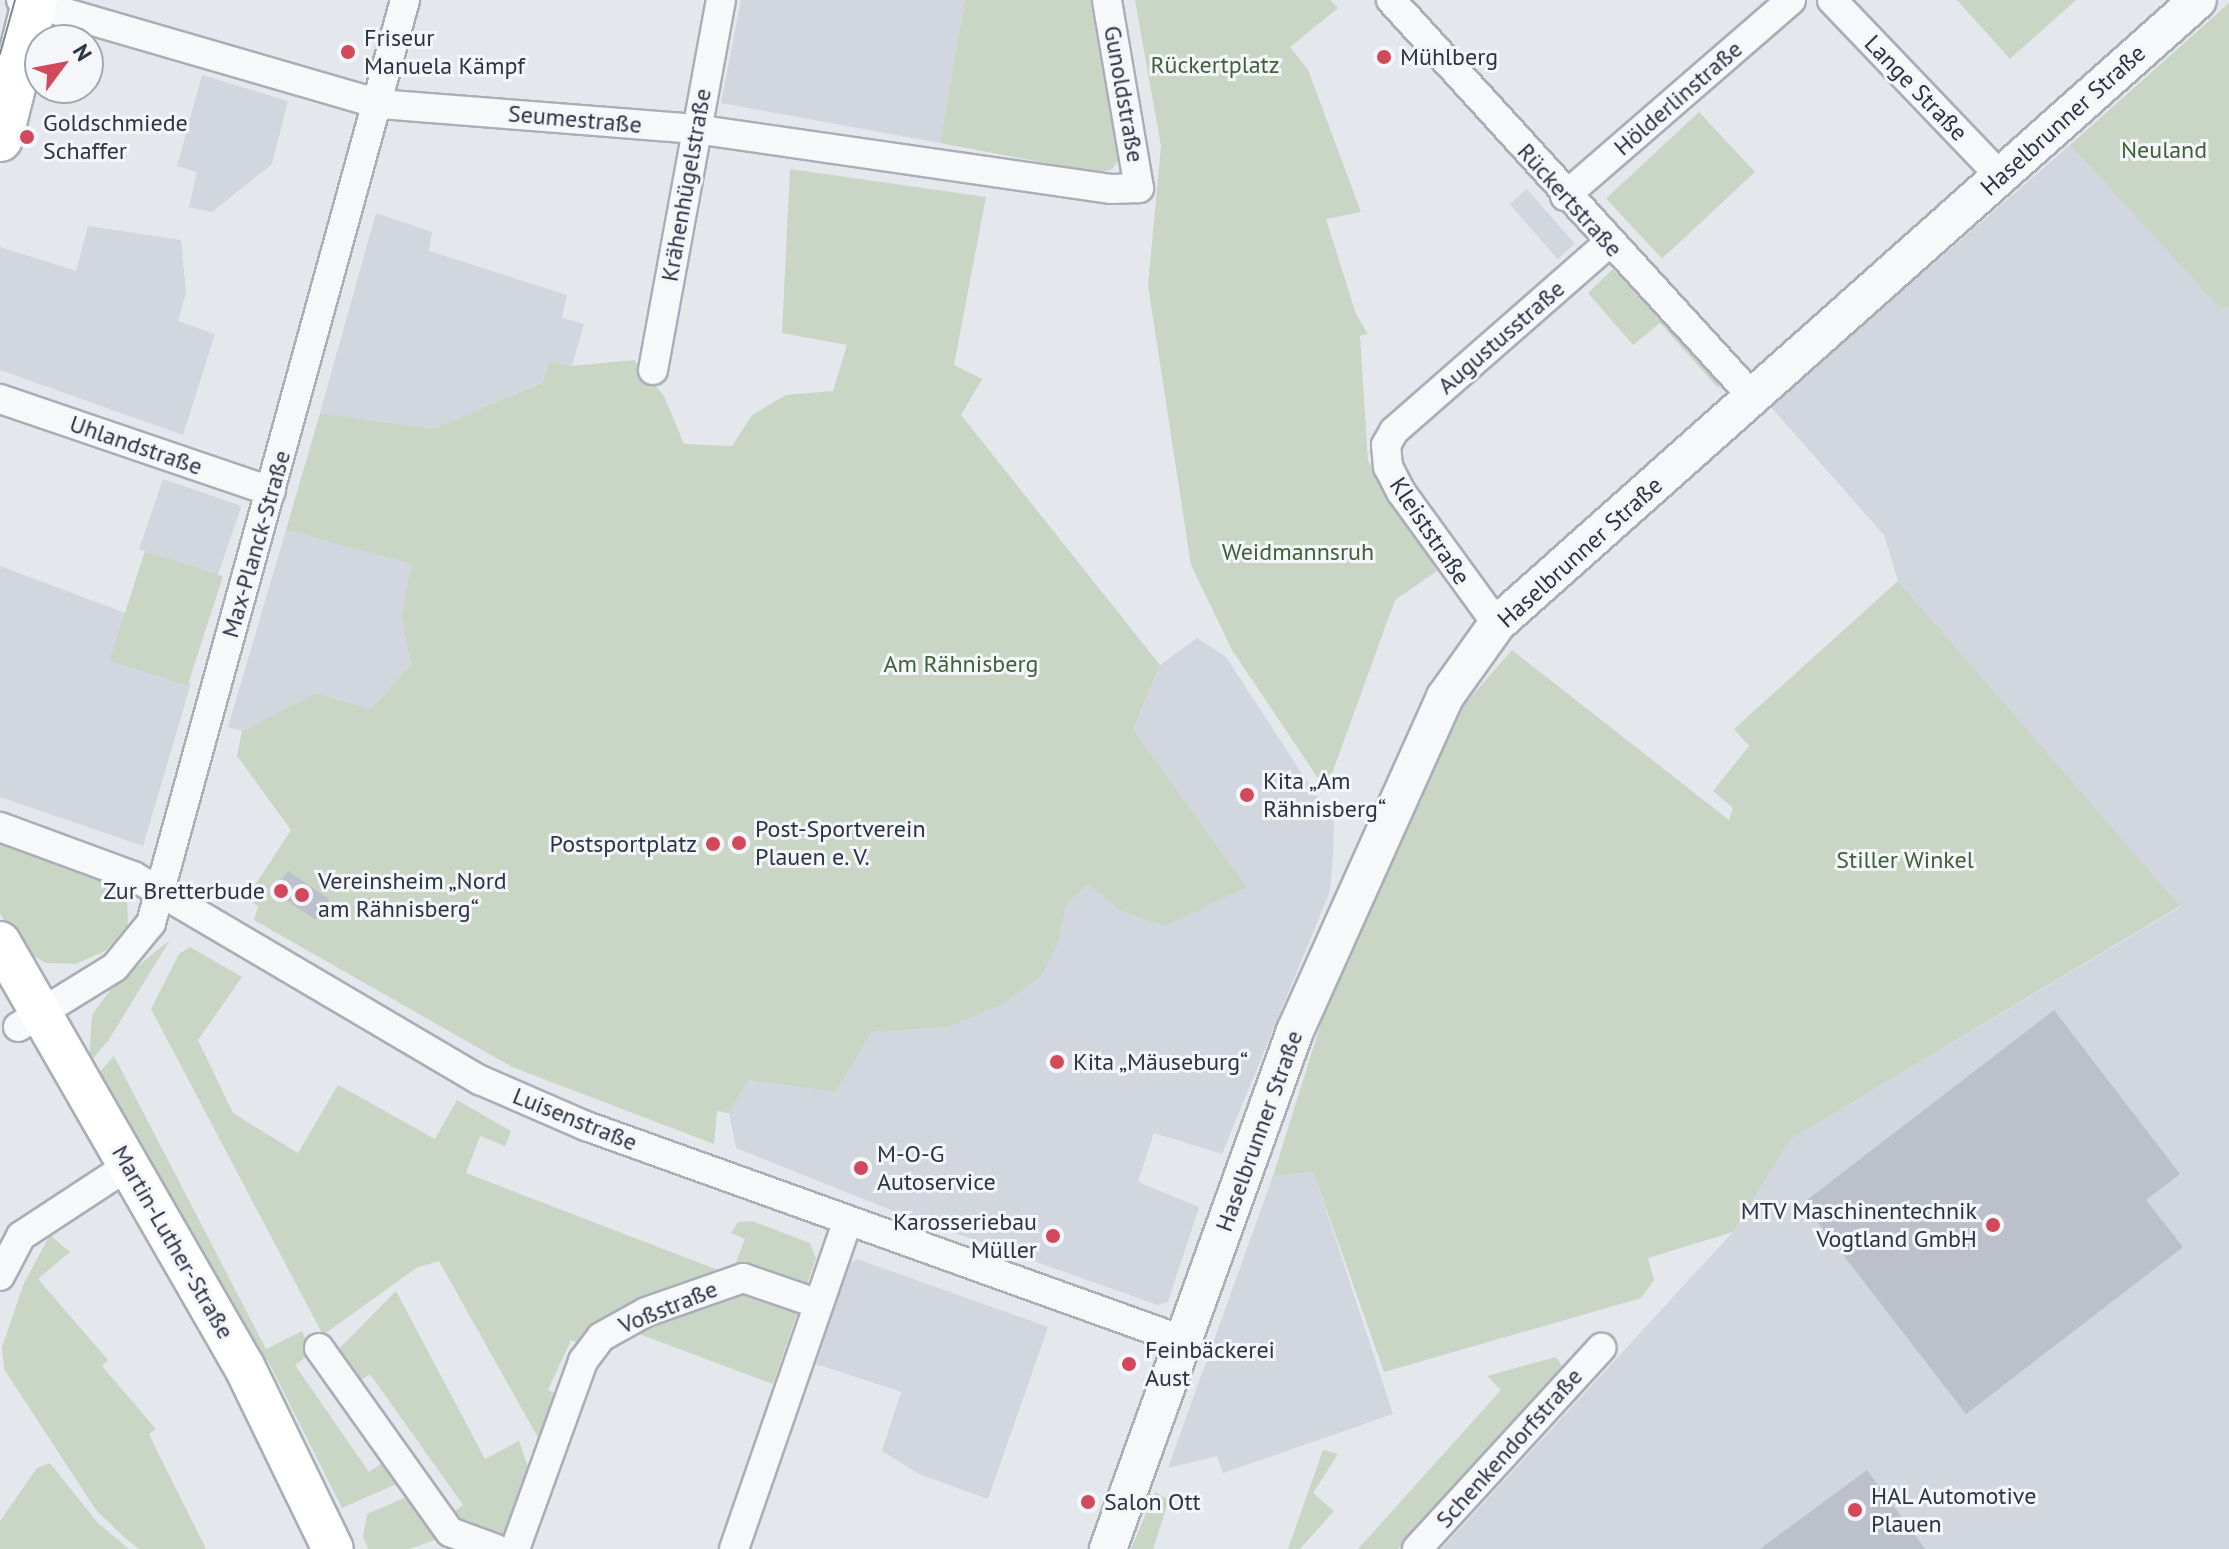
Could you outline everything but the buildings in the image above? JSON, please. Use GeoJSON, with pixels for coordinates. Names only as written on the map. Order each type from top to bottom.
{"type":"FeatureCollection","features":[{"type":"Feature","properties":{"kind":"main road"},"geometry":{"type":"LineString","coordinates":[[0,139],[30,1]]}},
{"type":"Feature","properties":{"kind":"main road","name":"Martin-Luther-Straße"},"geometry":{"type":"LineString","coordinates":[[0,942],[19,1012],[277,1426],[333,1549]]}},
{"type":"Feature","properties":{"kind":"main road","name":"Martin-Luther-Straße"},"geometry":{"type":"LineString","coordinates":[[118,1171],[305,1549]]}},
{"type":"Feature","properties":{"kind":"street","name":"Max-Planck-Straße"},"geometry":{"type":"LineString","coordinates":[[19,1012],[115,967],[139,944],[158,893],[379,104],[405,0]]}},
{"type":"Feature","properties":{"kind":"street","name":"Krähenhügelstraße"},"geometry":{"type":"LineString","coordinates":[[653,370],[721,0]]}},
{"type":"Feature","properties":{"kind":"street","name":"Gunoldstraße"},"geometry":{"type":"LineString","coordinates":[[1107,0],[1139,188]]}},
{"type":"Feature","properties":{"kind":"street","name":"Rückertstraße"},"geometry":{"type":"LineString","coordinates":[[1391,0],[1565,196],[1752,396]]}},
{"type":"Feature","properties":{"kind":"street","name":"Hölderlinstraße"},"geometry":{"type":"LineString","coordinates":[[1565,196],[1791,0]]}},
{"type":"Feature","properties":{"kind":"street","name":"Lange Straße"},"geometry":{"type":"LineString","coordinates":[[1832,0],[2001,177]]}},
{"type":"Feature","properties":{"kind":"street","name":"Haselbrunner Straße"},"geometry":{"type":"LineString","coordinates":[[1108,1549],[1182,1340],[1342,915],[1445,697],[1497,624],[2198,0]]}},
{"type":"Feature","properties":{"kind":"street","name":"Seumestraße"},"geometry":{"type":"LineString","coordinates":[[30,1],[379,104],[695,129],[1112,189],[1139,188]]}},
{"type":"Feature","properties":{"kind":"street","name":"Augustusstraße"},"geometry":{"type":"LineString","coordinates":[[1394,431],[1609,243]]}},
{"type":"Feature","properties":{"kind":"street","name":"Uhlandstraße"},"geometry":{"type":"LineString","coordinates":[[0,399],[271,491]]}},
{"type":"Feature","properties":{"kind":"street","name":"Kleiststraße"},"geometry":{"type":"LineString","coordinates":[[1394,431],[1386,445],[1388,467],[1459,579],[1497,624]]}},
{"type":"Feature","properties":{"kind":"street","name":"Luisenstraße"},"geometry":{"type":"LineString","coordinates":[[0,827],[133,876],[480,1080],[847,1222],[1182,1340]]}},
{"type":"Feature","properties":{"kind":"street"},"geometry":{"type":"LineString","coordinates":[[0,1276],[21,1236],[118,1171]]}},
{"type":"Feature","properties":{"kind":"street"},"geometry":{"type":"LineString","coordinates":[[734,1549],[847,1222]]}},
{"type":"Feature","properties":{"kind":"street","name":"Voßstraße"},"geometry":{"type":"LineString","coordinates":[[515,1549],[583,1361],[601,1337],[646,1312],[743,1278],[819,1304]]}},
{"type":"Feature","properties":{"kind":"street"},"geometry":{"type":"LineString","coordinates":[[319,1348],[450,1532],[496,1549]]}},
{"type":"Feature","properties":{"kind":"street","name":"Schenkendorfstraße"},"geometry":{"type":"LineString","coordinates":[[1417,1549],[1601,1348]]}},
{"type":"Feature","properties":{"kind":"shaded area"},"geometry":{"type":"Polygon","coordinates":[[[741,0],[965,0],[940,143],[721,103],[741,0]]]}},
{"type":"Feature","properties":{"kind":"shaded area"},"geometry":{"type":"Polygon","coordinates":[[[202,75],[288,101],[272,164],[212,212],[189,207],[197,172],[177,166],[202,75]]]}},
{"type":"Feature","properties":{"kind":"shaded area"},"geometry":{"type":"Polygon","coordinates":[[[2070,145],[2219,306],[2229,307],[2229,1549],[1441,1549],[1733,1232],[1790,1140],[2180,907],[1898,581],[1884,535],[1770,406],[2070,145]]]}},
{"type":"Feature","properties":{"kind":"shaded area"},"geometry":{"type":"Polygon","coordinates":[[[1527,189],[1575,244],[1558,259],[1510,204],[1527,189]]]}},
{"type":"Feature","properties":{"kind":"shaded area"},"geometry":{"type":"Polygon","coordinates":[[[376,213],[432,232],[429,251],[567,295],[562,318],[584,324],[572,366],[549,361],[544,381],[433,429],[320,413],[376,213]]]}},
{"type":"Feature","properties":{"kind":"shaded area"},"geometry":{"type":"Polygon","coordinates":[[[88,226],[181,240],[186,293],[178,321],[215,334],[183,435],[0,370],[0,247],[76,271],[88,226]]]}},
{"type":"Feature","properties":{"kind":"shaded area"},"geometry":{"type":"Polygon","coordinates":[[[163,479],[241,506],[217,576],[139,549],[163,479]]]}},
{"type":"Feature","properties":{"kind":"shaded area"},"geometry":{"type":"Polygon","coordinates":[[[286,530],[413,563],[401,616],[411,665],[370,709],[316,693],[242,731],[228,727],[286,530]]]}},
{"type":"Feature","properties":{"kind":"shaded area"},"geometry":{"type":"Polygon","coordinates":[[[0,566],[128,614],[116,662],[191,683],[143,846],[0,797],[0,566]]]}},
{"type":"Feature","properties":{"kind":"shaded area"},"geometry":{"type":"Polygon","coordinates":[[[1197,638],[1226,657],[1334,823],[1333,855],[1330,891],[1222,1154],[1154,1133],[1138,1182],[1199,1207],[1168,1302],[1158,1305],[906,1216],[736,1148],[729,1113],[749,1080],[836,1092],[872,1032],[947,1027],[1058,943],[1067,903],[1088,883],[1121,911],[1247,887],[1133,729],[1160,665],[1197,638]]]}},
{"type":"Feature","properties":{"kind":"shaded area"},"geometry":{"type":"Polygon","coordinates":[[[1313,1170],[1393,1414],[1223,1473],[1217,1456],[1168,1468],[1273,1176],[1313,1170]]]}},
{"type":"Feature","properties":{"kind":"shaded area"},"geometry":{"type":"Polygon","coordinates":[[[857,1259],[1048,1327],[988,1499],[919,1474],[882,1451],[901,1392],[816,1364],[849,1264],[857,1259]]]}},
{"type":"Feature","properties":{"kind":"green space"},"geometry":{"type":"Polygon","coordinates":[[[965,0],[1090,0],[1119,160],[1112,169],[1099,173],[940,143],[965,0]]]}},
{"type":"Feature","properties":{"kind":"green space","name":"Weidmannsruh"},"geometry":{"type":"Polygon","coordinates":[[[1135,0],[1330,0],[1338,8],[1290,47],[1308,70],[1361,212],[1326,219],[1356,314],[1368,334],[1360,336],[1368,461],[1437,571],[1395,600],[1326,790],[1232,650],[1191,565],[1148,285],[1161,146],[1135,0]]]}},
{"type":"Feature","properties":{"kind":"green space"},"geometry":{"type":"Polygon","coordinates":[[[1957,0],[2076,0],[2010,59],[1957,0]]]}},
{"type":"Feature","properties":{"kind":"green space","name":"Neuland"},"geometry":{"type":"Polygon","coordinates":[[[2229,3],[2229,307],[2219,307],[2070,145],[2229,3]]]}},
{"type":"Feature","properties":{"kind":"green space"},"geometry":{"type":"Polygon","coordinates":[[[1699,112],[1755,172],[1662,259],[1606,199],[1699,112]]]}},
{"type":"Feature","properties":{"kind":"green space","name":"Am Rähnisberg"},"geometry":{"type":"Polygon","coordinates":[[[790,169],[986,197],[954,365],[982,379],[961,415],[1160,665],[1133,729],[1247,887],[1165,926],[1121,911],[1088,884],[1067,903],[1058,943],[1041,976],[1003,1004],[947,1027],[872,1032],[836,1092],[749,1080],[729,1113],[717,1111],[714,1144],[512,1067],[254,920],[258,906],[246,899],[291,830],[237,756],[242,731],[316,693],[370,709],[411,665],[401,616],[412,564],[286,530],[320,413],[433,429],[543,382],[549,361],[572,366],[634,360],[664,396],[684,444],[732,446],[752,415],[786,395],[833,391],[847,345],[782,333],[790,169]]]}},
{"type":"Feature","properties":{"kind":"green space"},"geometry":{"type":"Polygon","coordinates":[[[1613,269],[1720,384],[1719,389],[1660,323],[1633,345],[1588,293],[1613,269]]]}},
{"type":"Feature","properties":{"kind":"green space"},"geometry":{"type":"Polygon","coordinates":[[[145,551],[223,576],[187,686],[109,660],[145,551]]]}},
{"type":"Feature","properties":{"kind":"green space","name":"Stiller Winkel"},"geometry":{"type":"Polygon","coordinates":[[[1898,581],[2180,906],[1790,1140],[1733,1232],[1648,1258],[1654,1280],[1641,1298],[1384,1372],[1313,1171],[1273,1176],[1349,934],[1456,714],[1512,650],[1729,820],[1733,808],[1713,791],[1749,746],[1734,729],[1898,581]]]}},
{"type":"Feature","properties":{"kind":"green space"},"geometry":{"type":"Polygon","coordinates":[[[0,837],[127,891],[128,926],[105,951],[76,964],[46,963],[20,948],[0,913],[0,837]]]}},
{"type":"Feature","properties":{"kind":"green space"},"geometry":{"type":"Polygon","coordinates":[[[170,940],[108,1041],[89,1063],[92,1015],[114,985],[170,940]]]}},
{"type":"Feature","properties":{"kind":"green space"},"geometry":{"type":"Polygon","coordinates":[[[190,947],[242,977],[198,1040],[233,1113],[298,1153],[338,1085],[435,1139],[457,1100],[511,1131],[505,1146],[480,1136],[466,1173],[731,1275],[745,1239],[731,1233],[738,1222],[752,1221],[810,1243],[816,1258],[807,1284],[778,1279],[586,1346],[571,1340],[548,1390],[563,1397],[541,1443],[439,1261],[416,1268],[323,1335],[151,1009],[179,954],[190,947]]]}},
{"type":"Feature","properties":{"kind":"green space"},"geometry":{"type":"Polygon","coordinates":[[[114,1056],[266,1349],[302,1331],[311,1353],[295,1365],[369,1472],[384,1462],[396,1484],[342,1508],[268,1361],[255,1356],[98,1074],[114,1056]]]}},
{"type":"Feature","properties":{"kind":"green space"},"geometry":{"type":"Polygon","coordinates":[[[50,1235],[70,1252],[38,1279],[108,1360],[102,1366],[156,1429],[149,1434],[206,1549],[139,1549],[123,1536],[96,1510],[4,1369],[2,1347],[24,1283],[50,1235]]]}},
{"type":"Feature","properties":{"kind":"green space"},"geometry":{"type":"Polygon","coordinates":[[[396,1291],[485,1459],[519,1441],[530,1473],[506,1538],[448,1516],[463,1505],[370,1374],[354,1385],[334,1354],[396,1291]]]}},
{"type":"Feature","properties":{"kind":"green space"},"geometry":{"type":"Polygon","coordinates":[[[749,1294],[800,1305],[773,1384],[626,1329],[715,1298],[749,1294]]]}},
{"type":"Feature","properties":{"kind":"green space"},"geometry":{"type":"Polygon","coordinates":[[[1556,1357],[1562,1366],[1556,1375],[1398,1549],[1358,1549],[1501,1390],[1487,1376],[1556,1357]]]}},
{"type":"Feature","properties":{"kind":"green space"},"geometry":{"type":"Polygon","coordinates":[[[1323,1450],[1338,1454],[1313,1493],[1334,1511],[1300,1549],[1288,1549],[1323,1450]]]}},
{"type":"Feature","properties":{"kind":"green space"},"geometry":{"type":"Polygon","coordinates":[[[50,1463],[98,1523],[129,1549],[0,1549],[0,1521],[37,1468],[50,1463]]]}},
{"type":"Feature","properties":{"kind":"green space"},"geometry":{"type":"Polygon","coordinates":[[[1155,1492],[1169,1500],[1153,1549],[1131,1549],[1155,1492]]]}},
{"type":"Feature","properties":{"kind":"green space"},"geometry":{"type":"Polygon","coordinates":[[[411,1495],[445,1536],[410,1549],[368,1549],[363,1536],[367,1514],[411,1495]]]}},
{"type":"Feature","properties":{"kind":"tram line"},"geometry":{"type":"LineString","coordinates":[[0,54],[15,0]]}},
{"type":"Feature","properties":{"kind":"place","name":"Friseur Manuela Kämpf"},"geometry":{"type":"Point","coordinates":[348,52]}},
{"type":"Feature","properties":{"kind":"place","name":"Mühlberg"},"geometry":{"type":"Point","coordinates":[1384,57]}},
{"type":"Feature","properties":{"kind":"place","name":"Goldschmiede Schaffer"},"geometry":{"type":"Point","coordinates":[27,137]}},
{"type":"Feature","properties":{"kind":"place","name":"Kita „Am Rähnisberg“"},"geometry":{"type":"Point","coordinates":[1247,795]}},
{"type":"Feature","properties":{"kind":"place","name":"Post-Sportverein Plauen e. V."},"geometry":{"type":"Point","coordinates":[739,843]}},
{"type":"Feature","properties":{"kind":"place","name":"Postsportplatz"},"geometry":{"type":"Point","coordinates":[713,844]}},
{"type":"Feature","properties":{"kind":"place","name":"Zur Bretterbude"},"geometry":{"type":"Point","coordinates":[281,891]}},
{"type":"Feature","properties":{"kind":"place","name":"Vereinsheim „Nord am Rähnisberg“"},"geometry":{"type":"Point","coordinates":[302,895]}},
{"type":"Feature","properties":{"kind":"place","name":"Kita „Mäuseburg“"},"geometry":{"type":"Point","coordinates":[1057,1062]}},
{"type":"Feature","properties":{"kind":"place","name":"M-O-G Autoservice"},"geometry":{"type":"Point","coordinates":[861,1168]}},
{"type":"Feature","properties":{"kind":"place","name":"MTV Maschinentechnik Vogtland GmbH"},"geometry":{"type":"Point","coordinates":[1993,1225]}},
{"type":"Feature","properties":{"kind":"place","name":"Karosseriebau Müller"},"geometry":{"type":"Point","coordinates":[1053,1236]}},
{"type":"Feature","properties":{"kind":"place","name":"Feinbäckerei Aust"},"geometry":{"type":"Point","coordinates":[1129,1364]}},
{"type":"Feature","properties":{"kind":"place","name":"Salon Ott"},"geometry":{"type":"Point","coordinates":[1088,1502]}},
{"type":"Feature","properties":{"kind":"place","name":"HAL Automotive Plauen"},"geometry":{"type":"Point","coordinates":[1855,1510]}},
{"type":"Feature","properties":{"kind":"park label","name":"Rückertplatz"},"geometry":{"type":"Point","coordinates":[1215,65]}}]}
